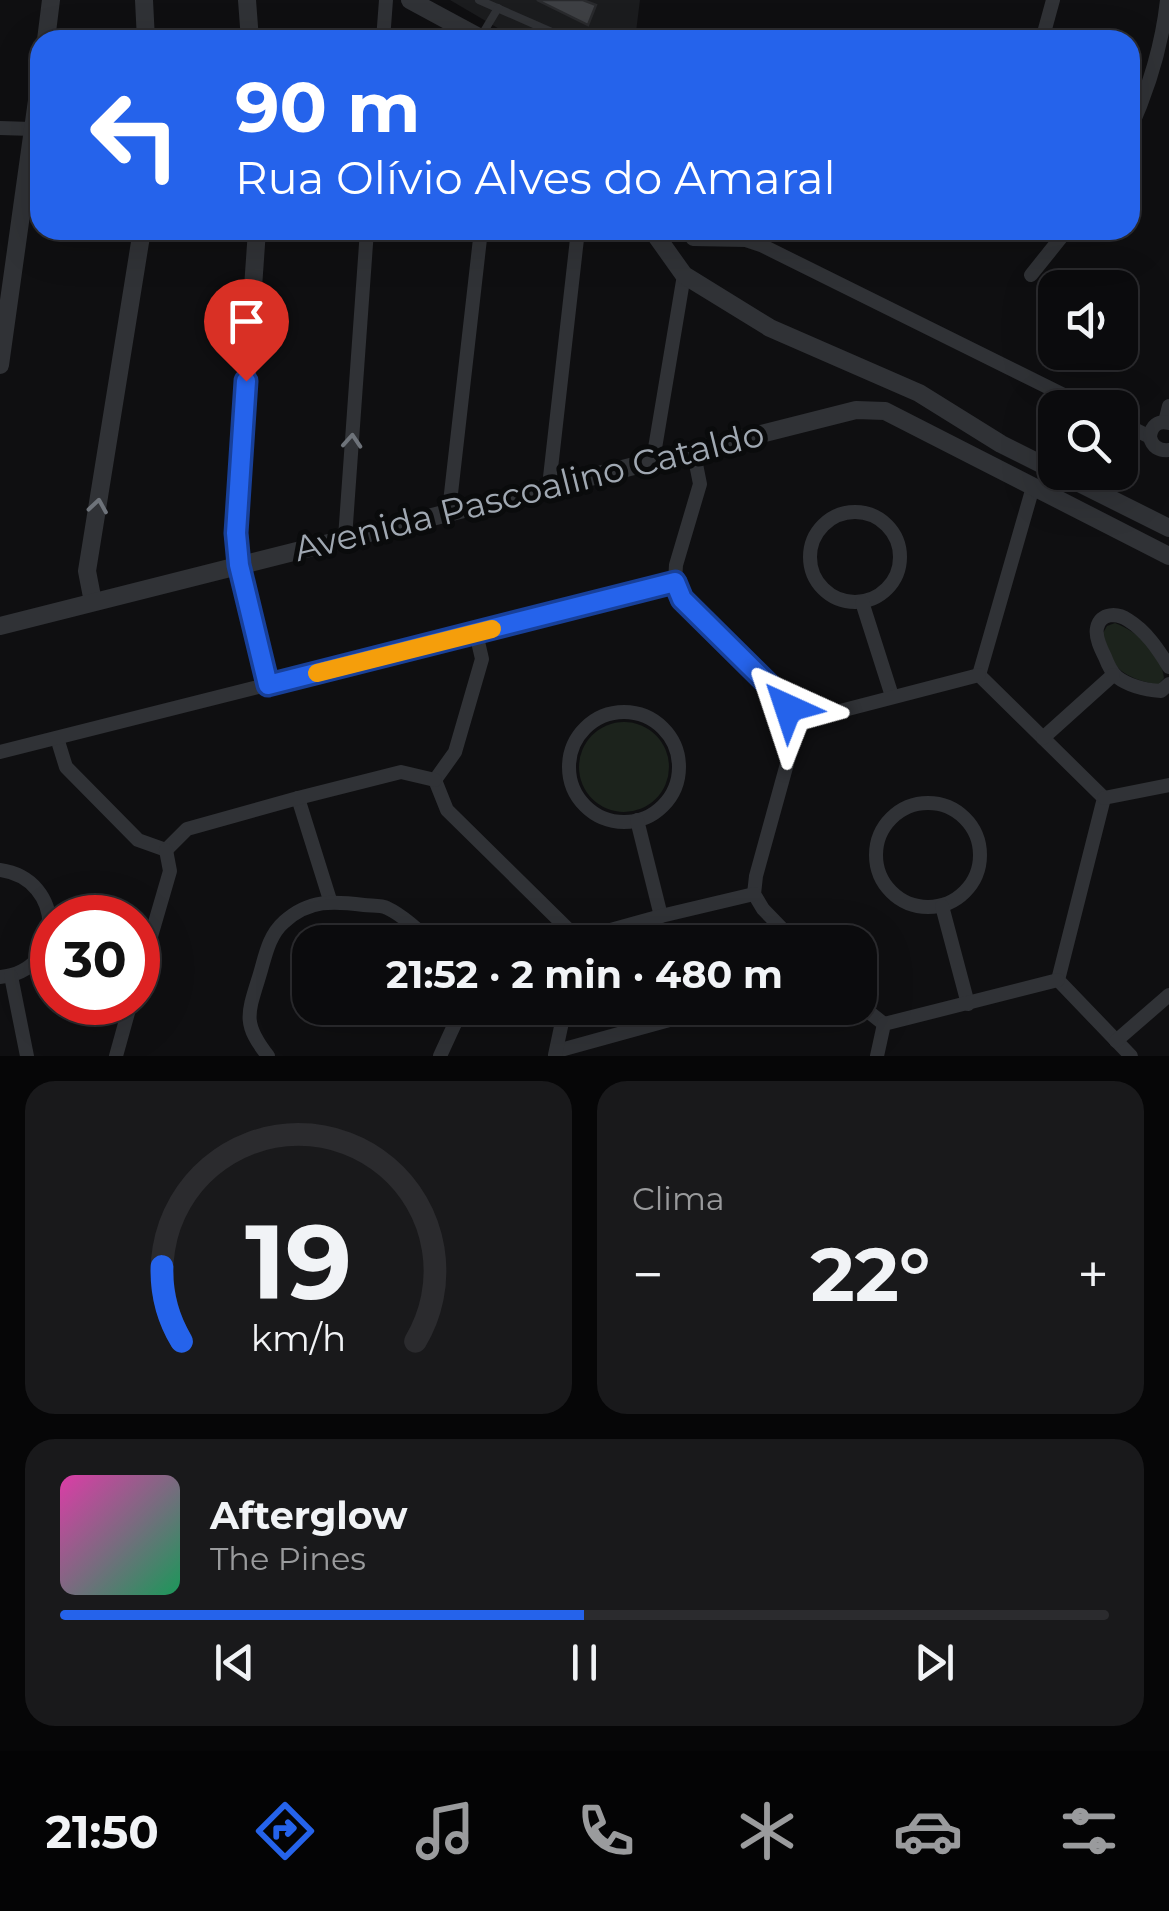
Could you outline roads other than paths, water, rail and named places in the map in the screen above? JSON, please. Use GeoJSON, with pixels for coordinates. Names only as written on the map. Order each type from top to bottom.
{"type":"FeatureCollection","features":[{"type":"Feature","properties":{"kind":"street"},"geometry":{"type":"LineString","coordinates":[[47,30],[51,0]]}},
{"type":"Feature","properties":{"kind":"street"},"geometry":{"type":"LineString","coordinates":[[144,0],[146,30]]}},
{"type":"Feature","properties":{"kind":"street"},"geometry":{"type":"LineString","coordinates":[[247,0],[249,30]]}},
{"type":"Feature","properties":{"kind":"street"},"geometry":{"type":"LineString","coordinates":[[383,30],[386,0]]}},
{"type":"Feature","properties":{"kind":"street"},"geometry":{"type":"LineString","coordinates":[[410,0],[465,30]]}},
{"type":"Feature","properties":{"kind":"street"},"geometry":{"type":"LineString","coordinates":[[1045,30],[1053,0]]}},
{"type":"Feature","properties":{"kind":"street"},"geometry":{"type":"LineString","coordinates":[[1140,108],[1163,32],[1167,0]]}},
{"type":"Feature","properties":{"kind":"street"},"geometry":{"type":"LineString","coordinates":[[0,128],[30,129]]}},
{"type":"Feature","properties":{"kind":"street"},"geometry":{"type":"LineString","coordinates":[[0,365],[30,144]]}},
{"type":"Feature","properties":{"kind":"street"},"geometry":{"type":"LineString","coordinates":[[94,602],[88,571],[140,240]]}},
{"type":"Feature","properties":{"kind":"street"},"geometry":{"type":"LineString","coordinates":[[256,240],[236,533],[239,565],[268,685]]}},
{"type":"Feature","properties":{"kind":"street"},"geometry":{"type":"LineString","coordinates":[[345,538],[367,240]]}},
{"type":"Feature","properties":{"kind":"street"},"geometry":{"type":"LineString","coordinates":[[450,511],[480,240]]}},
{"type":"Feature","properties":{"kind":"street"},"geometry":{"type":"LineString","coordinates":[[550,486],[577,240]]}},
{"type":"Feature","properties":{"kind":"street"},"geometry":{"type":"LineString","coordinates":[[659,240],[684,275],[770,328],[919,393],[1038,463]]}},
{"type":"Feature","properties":{"kind":"street"},"geometry":{"type":"LineString","coordinates":[[746,240],[1054,390]]}},
{"type":"Feature","properties":{"kind":"street"},"geometry":{"type":"LineString","coordinates":[[1031,276],[1059,240]]}},
{"type":"Feature","properties":{"kind":"street"},"geometry":{"type":"LineString","coordinates":[[653,460],[684,275]]}},
{"type":"Feature","properties":{"kind":"street","name":"Avenida Pascoalino Cataldo"},"geometry":{"type":"LineString","coordinates":[[0,626],[856,410],[885,411],[1033,487]]}},
{"type":"Feature","properties":{"kind":"street"},"geometry":{"type":"LineString","coordinates":[[1150,437],[1154,426],[1168,417]]}},
{"type":"Feature","properties":{"kind":"street"},"geometry":{"type":"LineString","coordinates":[[1138,431],[1150,437],[1154,447],[1169,450]]}},
{"type":"Feature","properties":{"kind":"street"},"geometry":{"type":"LineString","coordinates":[[693,449],[700,484],[676,565],[675,582],[682,599],[773,689],[794,723],[793,742],[754,894],[779,925]]}},
{"type":"Feature","properties":{"kind":"street"},"geometry":{"type":"LineString","coordinates":[[979,675],[1033,487],[1169,556]]}},
{"type":"Feature","properties":{"kind":"street"},"geometry":{"type":"LineString","coordinates":[[1092,490],[1169,528]]}},
{"type":"Feature","properties":{"kind":"street"},"geometry":{"type":"LineString","coordinates":[[854,512],[882,521],[899,546],[897,576],[876,598],[862,602],[847,602],[822,588],[810,561],[817,533],[827,522],[854,512]]}},
{"type":"Feature","properties":{"kind":"street"},"geometry":{"type":"LineString","coordinates":[[0,752],[675,582]]}},
{"type":"Feature","properties":{"kind":"street"},"geometry":{"type":"LineString","coordinates":[[862,602],[892,696]]}},
{"type":"Feature","properties":{"kind":"street"},"geometry":{"type":"LineString","coordinates":[[1169,666],[1153,642],[1119,614],[1108,616],[1097,626],[1097,637],[1113,675],[1151,690],[1161,690],[1169,684]]}},
{"type":"Feature","properties":{"kind":"street"},"geometry":{"type":"LineString","coordinates":[[435,780],[454,752],[482,659],[476,634]]}},
{"type":"Feature","properties":{"kind":"street"},"geometry":{"type":"LineString","coordinates":[[794,723],[979,675]]}},
{"type":"Feature","properties":{"kind":"street"},"geometry":{"type":"LineString","coordinates":[[979,675],[1104,798]]}},
{"type":"Feature","properties":{"kind":"street"},"geometry":{"type":"LineString","coordinates":[[1043,738],[1113,675]]}},
{"type":"Feature","properties":{"kind":"street"},"geometry":{"type":"LineString","coordinates":[[619,712],[654,721],[667,733],[676,750],[676,785],[654,813],[637,820],[619,822],[602,817],[586,807],[575,793],[569,758],[575,740],[586,726],[602,716],[619,712]]}},
{"type":"Feature","properties":{"kind":"street"},"geometry":{"type":"LineString","coordinates":[[56,738],[66,766],[138,840],[166,850]]}},
{"type":"Feature","properties":{"kind":"street"},"geometry":{"type":"LineString","coordinates":[[166,850],[186,829],[298,798],[401,772],[435,780]]}},
{"type":"Feature","properties":{"kind":"street"},"geometry":{"type":"LineString","coordinates":[[435,780],[447,810],[562,925]]}},
{"type":"Feature","properties":{"kind":"street"},"geometry":{"type":"LineString","coordinates":[[1104,798],[1169,785]]}},
{"type":"Feature","properties":{"kind":"street"},"geometry":{"type":"LineString","coordinates":[[298,798],[330,900]]}},
{"type":"Feature","properties":{"kind":"street"},"geometry":{"type":"LineString","coordinates":[[1058,980],[1104,798]]}},
{"type":"Feature","properties":{"kind":"street"},"geometry":{"type":"LineString","coordinates":[[922,802],[956,810],[978,837],[978,872],[958,899],[942,906],[925,908],[893,895],[876,865],[881,831],[891,817],[922,802]]}},
{"type":"Feature","properties":{"kind":"street"},"geometry":{"type":"LineString","coordinates":[[637,820],[660,916]]}},
{"type":"Feature","properties":{"kind":"street"},"geometry":{"type":"LineString","coordinates":[[160,905],[170,871],[166,850]]}},
{"type":"Feature","properties":{"kind":"street"},"geometry":{"type":"LineString","coordinates":[[0,870],[28,879],[48,907],[48,942],[40,957],[27,969],[6,977],[27,1056]]}},
{"type":"Feature","properties":{"kind":"street"},"geometry":{"type":"LineString","coordinates":[[630,925],[754,894]]}},
{"type":"Feature","properties":{"kind":"street"},"geometry":{"type":"LineString","coordinates":[[268,1056],[249,1023],[250,1006],[271,938],[284,922],[302,909],[330,900],[386,908],[410,925]]}},
{"type":"Feature","properties":{"kind":"street"},"geometry":{"type":"LineString","coordinates":[[942,906],[968,1004]]}},
{"type":"Feature","properties":{"kind":"street"},"geometry":{"type":"LineString","coordinates":[[884,1024],[1058,980]]}},
{"type":"Feature","properties":{"kind":"street"},"geometry":{"type":"LineString","coordinates":[[1058,980],[1131,1056]]}},
{"type":"Feature","properties":{"kind":"street"},"geometry":{"type":"LineString","coordinates":[[1116,1041],[1169,995]]}},
{"type":"Feature","properties":{"kind":"street"},"geometry":{"type":"LineString","coordinates":[[877,1018],[884,1024]]}},
{"type":"Feature","properties":{"kind":"street"},"geometry":{"type":"LineString","coordinates":[[876,1056],[884,1024]]}},
{"type":"Feature","properties":{"kind":"street"},"geometry":{"type":"LineString","coordinates":[[116,1056],[125,1025]]}},
{"type":"Feature","properties":{"kind":"street"},"geometry":{"type":"LineString","coordinates":[[440,1056],[454,1025]]}},
{"type":"Feature","properties":{"kind":"street"},"geometry":{"type":"LineString","coordinates":[[562,1025],[556,1054],[655,1025]]}},
{"type":"Feature","properties":{"kind":"lane"},"geometry":{"type":"LineString","coordinates":[[479,0],[548,30]]}},
{"type":"Feature","properties":{"kind":"lane"},"geometry":{"type":"LineString","coordinates":[[487,30],[498,8]]}}]}
